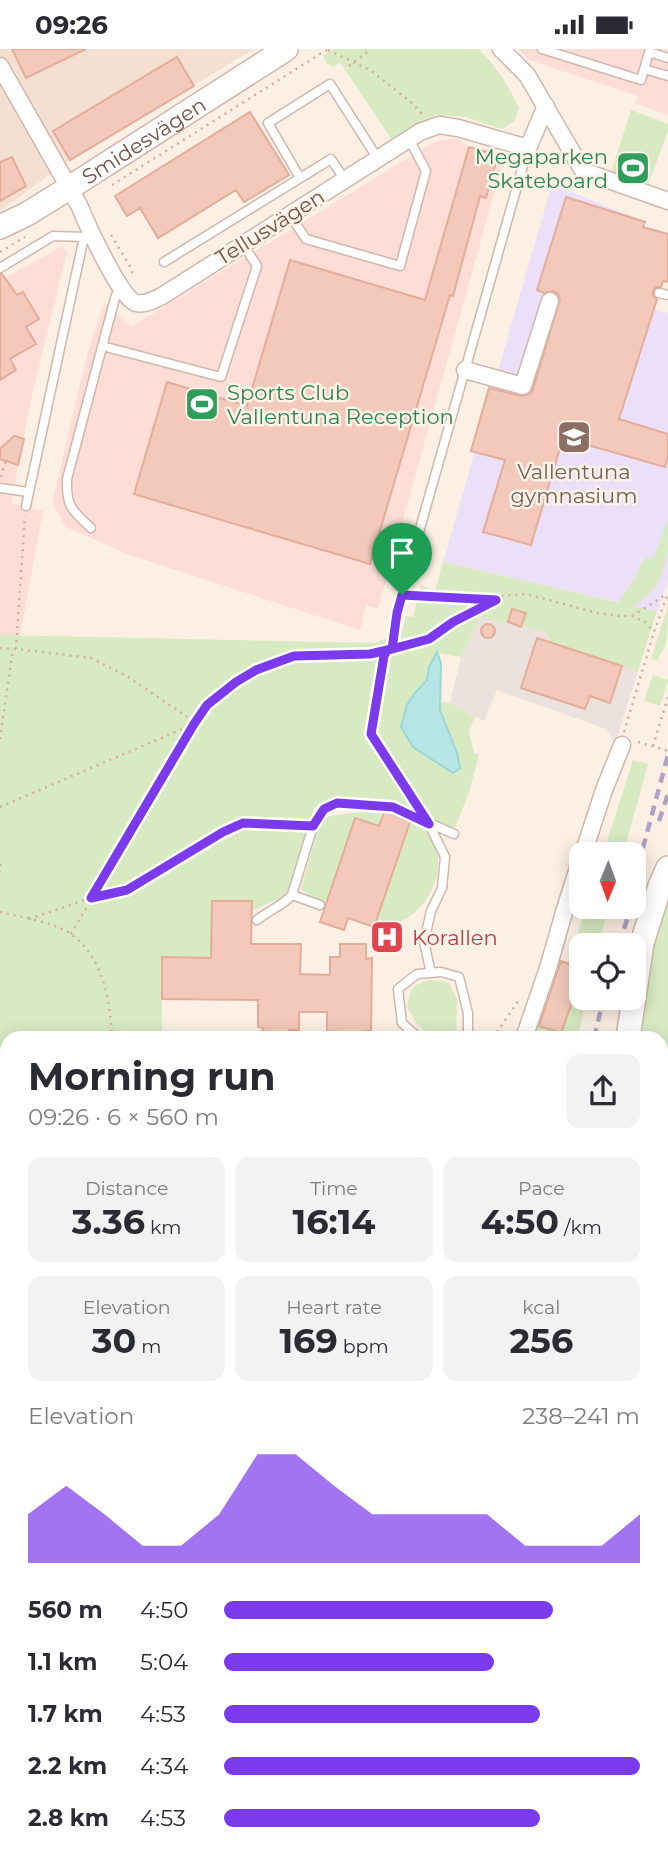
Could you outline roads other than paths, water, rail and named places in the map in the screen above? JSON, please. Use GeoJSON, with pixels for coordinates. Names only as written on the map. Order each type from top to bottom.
{"type":"FeatureCollection","features":[{"type":"Feature","properties":{"kind":"street","name":"Smidesvägen"},"geometry":{"type":"LineString","coordinates":[[0,227],[69,188],[286,49]]}},
{"type":"Feature","properties":{"kind":"street"},"geometry":{"type":"LineString","coordinates":[[501,49],[527,75],[583,171],[668,201]]}},
{"type":"Feature","properties":{"kind":"street"},"geometry":{"type":"LineString","coordinates":[[0,67],[79,205],[86,233],[120,286]]}},
{"type":"Feature","properties":{"kind":"street"},"geometry":{"type":"LineString","coordinates":[[528,148],[546,107]]}},
{"type":"Feature","properties":{"kind":"street","name":"Tellusvägen"},"geometry":{"type":"LineString","coordinates":[[120,286],[128,299],[136,303],[149,302],[162,296],[409,139],[433,127],[439,125],[458,128],[528,148]]}},
{"type":"Feature","properties":{"kind":"street"},"geometry":{"type":"LineString","coordinates":[[465,370],[523,386],[550,301]]}},
{"type":"Feature","properties":{"kind":"street"},"geometry":{"type":"LineString","coordinates":[[587,842],[622,741]]}},
{"type":"Feature","properties":{"kind":"street"},"geometry":{"type":"LineString","coordinates":[[629,1031],[642,943],[668,868]]}},
{"type":"Feature","properties":{"kind":"street"},"geometry":{"type":"LineString","coordinates":[[526,1031],[569,896]]}},
{"type":"Feature","properties":{"kind":"lane"},"geometry":{"type":"LineString","coordinates":[[542,49],[641,80],[649,50],[668,58]]}},
{"type":"Feature","properties":{"kind":"lane"},"geometry":{"type":"LineString","coordinates":[[644,69],[668,76]]}},
{"type":"Feature","properties":{"kind":"lane"},"geometry":{"type":"LineString","coordinates":[[300,178],[268,123],[330,84],[377,159]]}},
{"type":"Feature","properties":{"kind":"lane"},"geometry":{"type":"LineString","coordinates":[[290,215],[306,239],[400,266],[426,171],[409,139]]}},
{"type":"Feature","properties":{"kind":"lane"},"geometry":{"type":"LineString","coordinates":[[397,613],[528,148]]}},
{"type":"Feature","properties":{"kind":"lane"},"geometry":{"type":"LineString","coordinates":[[164,261],[331,159],[345,180]]}},
{"type":"Feature","properties":{"kind":"lane"},"geometry":{"type":"LineString","coordinates":[[0,268],[52,236],[86,233],[26,506]]}},
{"type":"Feature","properties":{"kind":"lane"},"geometry":{"type":"LineString","coordinates":[[102,346],[221,377],[257,267],[243,244]]}},
{"type":"Feature","properties":{"kind":"lane"},"geometry":{"type":"LineString","coordinates":[[91,528],[74,512],[66,498],[67,479],[114,298],[120,286]]}},
{"type":"Feature","properties":{"kind":"lane"},"geometry":{"type":"LineString","coordinates":[[0,485],[28,492]]}},
{"type":"Feature","properties":{"kind":"lane"},"geometry":{"type":"LineString","coordinates":[[257,920],[269,910],[288,901],[313,826],[324,809],[337,803],[393,807],[454,834]]}},
{"type":"Feature","properties":{"kind":"lane"},"geometry":{"type":"LineString","coordinates":[[429,824],[444,857],[442,888],[431,911],[424,942],[431,973]]}},
{"type":"Feature","properties":{"kind":"lane"},"geometry":{"type":"LineString","coordinates":[[292,895],[320,905]]}},
{"type":"Feature","properties":{"kind":"lane"},"geometry":{"type":"LineString","coordinates":[[411,1031],[402,1023],[398,989],[417,974],[441,972],[459,977],[468,1013],[468,1031]]}},
{"type":"Feature","properties":{"kind":"water"},"geometry":{"type":"Polygon","coordinates":[[[437,652],[441,663],[440,710],[460,768],[453,773],[413,747],[401,727],[407,705],[427,680],[429,667],[437,652]]]}},
{"type":"Feature","properties":{"kind":"railway"},"geometry":{"type":"LineString","coordinates":[[645,842],[668,755]]}},
{"type":"Feature","properties":{"kind":"railway"},"geometry":{"type":"LineString","coordinates":[[659,821],[668,794]]}},
{"type":"Feature","properties":{"kind":"railway"},"geometry":{"type":"LineString","coordinates":[[623,933],[627,919]]}},
{"type":"Feature","properties":{"kind":"railway"},"geometry":{"type":"LineString","coordinates":[[596,1031],[601,1010]]}},
{"type":"Feature","properties":{"kind":"place","name":"Megaparken Skateboard"},"geometry":{"type":"Point","coordinates":[633,168]}},
{"type":"Feature","properties":{"kind":"place","name":"Sports Club Vallentuna Reception"},"geometry":{"type":"Point","coordinates":[202,404]}},
{"type":"Feature","properties":{"kind":"place","name":"Vallentuna gymnasium"},"geometry":{"type":"Point","coordinates":[574,437]}},
{"type":"Feature","properties":{"kind":"place","name":"Korallen"},"geometry":{"type":"Point","coordinates":[387,937]}}]}
